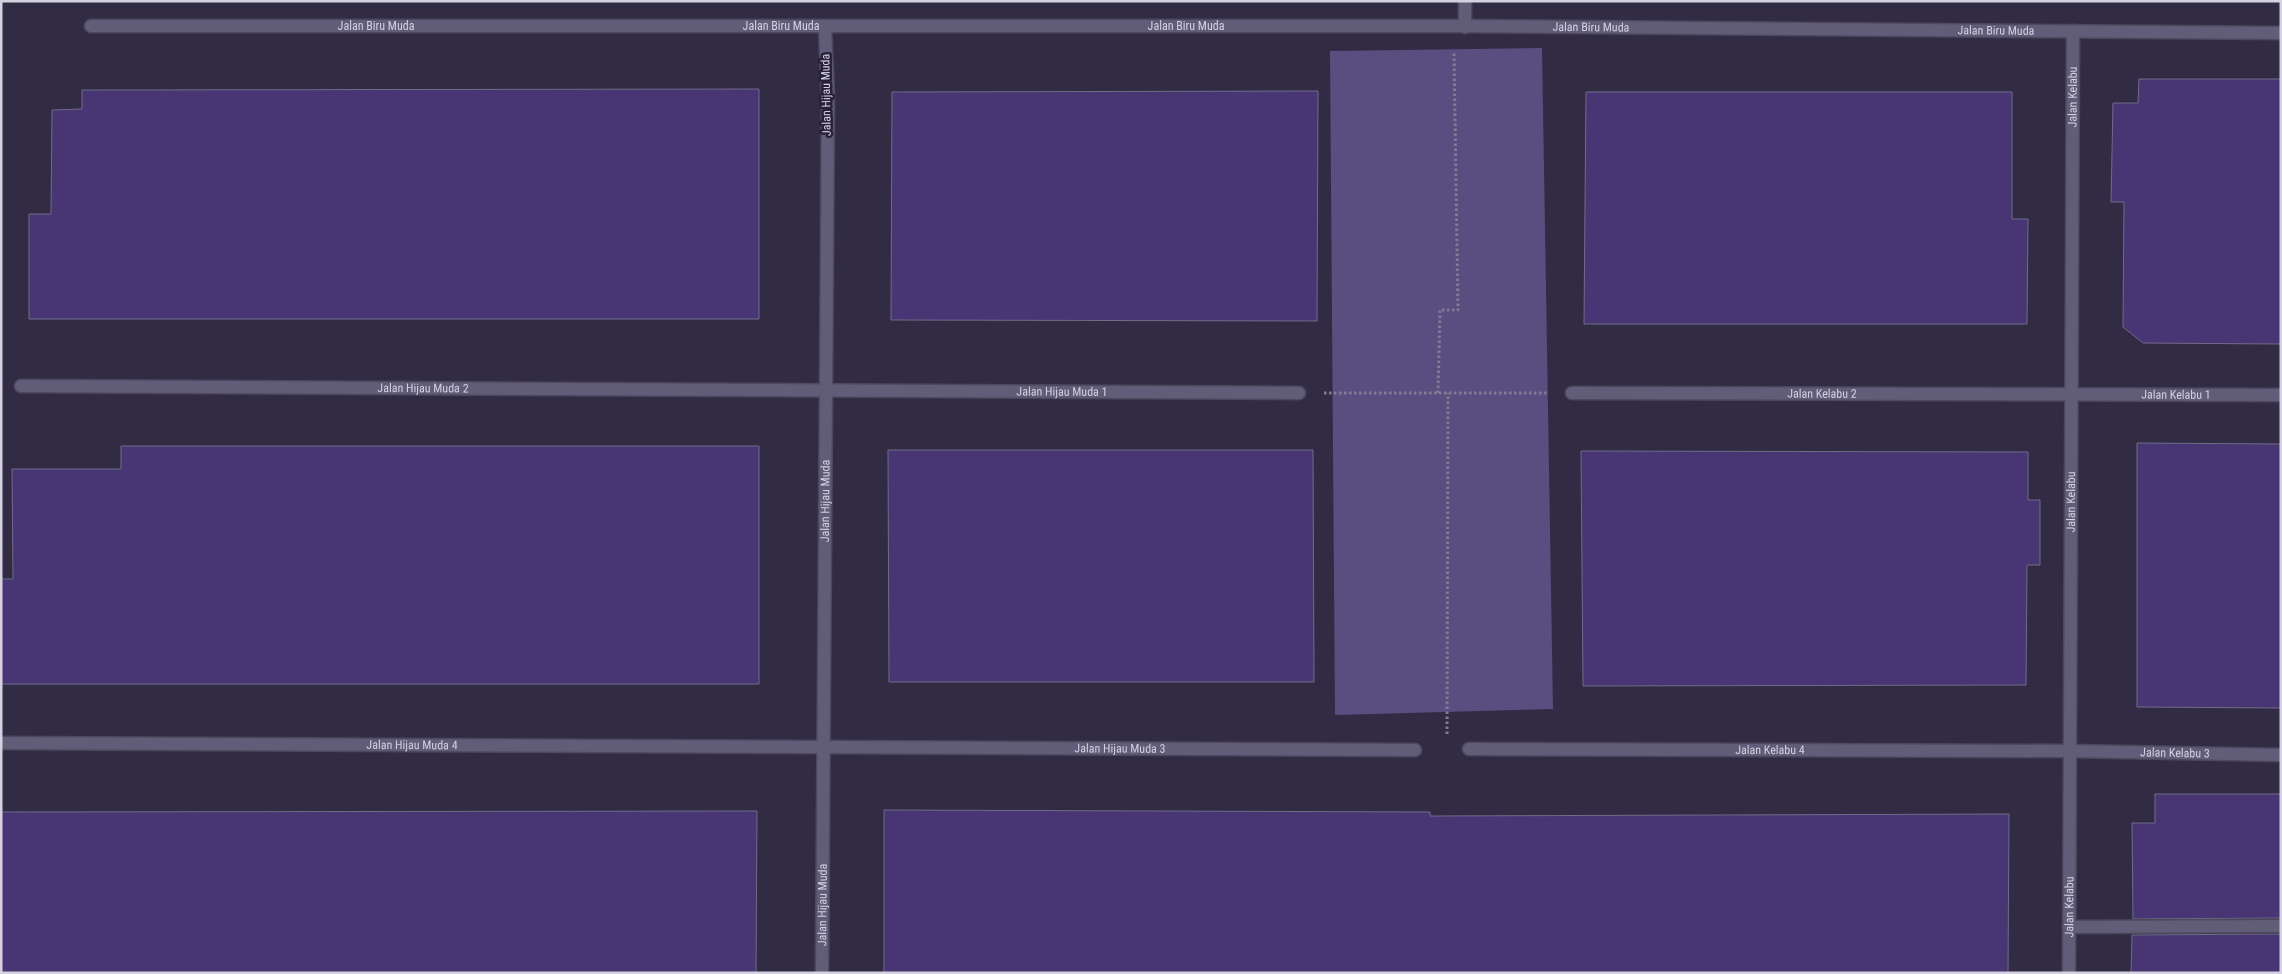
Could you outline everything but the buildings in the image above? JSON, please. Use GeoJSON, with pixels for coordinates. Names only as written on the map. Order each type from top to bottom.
{"type":"FeatureCollection","features":[{"type":"Feature","properties":{"kind":"street"},"geometry":{"type":"LineString","coordinates":[[1459,26],[1465,1]]}},
{"type":"Feature","properties":{"kind":"street","name":"Jalan Biru Muda"},"geometry":{"type":"LineString","coordinates":[[91,26],[825,28],[1459,26],[2281,33]]}},
{"type":"Feature","properties":{"kind":"street","name":"Jalan Hijau Muda"},"geometry":{"type":"LineString","coordinates":[[822,973],[828,97],[825,28]]}},
{"type":"Feature","properties":{"kind":"street","name":"Jalan Kelabu"},"geometry":{"type":"LineString","coordinates":[[2069,973],[2073,31]]}},
{"type":"Feature","properties":{"kind":"street","name":"Jalan Hijau Muda 2"},"geometry":{"type":"LineString","coordinates":[[21,386],[826,391]]}},
{"type":"Feature","properties":{"kind":"street","name":"Jalan Hijau Muda 1"},"geometry":{"type":"LineString","coordinates":[[826,391],[1299,393]]}},
{"type":"Feature","properties":{"kind":"street","name":"Jalan Kelabu 2"},"geometry":{"type":"LineString","coordinates":[[1572,393],[2072,394]]}},
{"type":"Feature","properties":{"kind":"street","name":"Jalan Kelabu 1"},"geometry":{"type":"LineString","coordinates":[[2072,394],[2281,395]]}},
{"type":"Feature","properties":{"kind":"street","name":"Jalan Hijau Muda 4"},"geometry":{"type":"LineString","coordinates":[[1,743],[824,746]]}},
{"type":"Feature","properties":{"kind":"street","name":"Jalan Hijau Muda 3"},"geometry":{"type":"LineString","coordinates":[[824,746],[1415,750]]}},
{"type":"Feature","properties":{"kind":"street","name":"Jalan Kelabu 4"},"geometry":{"type":"LineString","coordinates":[[1469,749],[2070,751]]}},
{"type":"Feature","properties":{"kind":"street","name":"Jalan Kelabu 3"},"geometry":{"type":"LineString","coordinates":[[2070,751],[2281,755]]}},
{"type":"Feature","properties":{"kind":"street"},"geometry":{"type":"LineString","coordinates":[[2069,927],[2281,926]]}},
{"type":"Feature","properties":{"kind":"path"},"geometry":{"type":"LineString","coordinates":[[1438,393],[1440,310],[1458,310],[1459,26]]}},
{"type":"Feature","properties":{"kind":"path"},"geometry":{"type":"LineString","coordinates":[[1299,393],[1572,393]]}},
{"type":"Feature","properties":{"kind":"path"},"geometry":{"type":"LineString","coordinates":[[1447,736],[1448,393]]}},
{"type":"Feature","properties":{"kind":"shaded area"},"geometry":{"type":"Polygon","coordinates":[[[1542,48],[1553,709],[1335,715],[1330,51],[1542,48]]]}}]}
